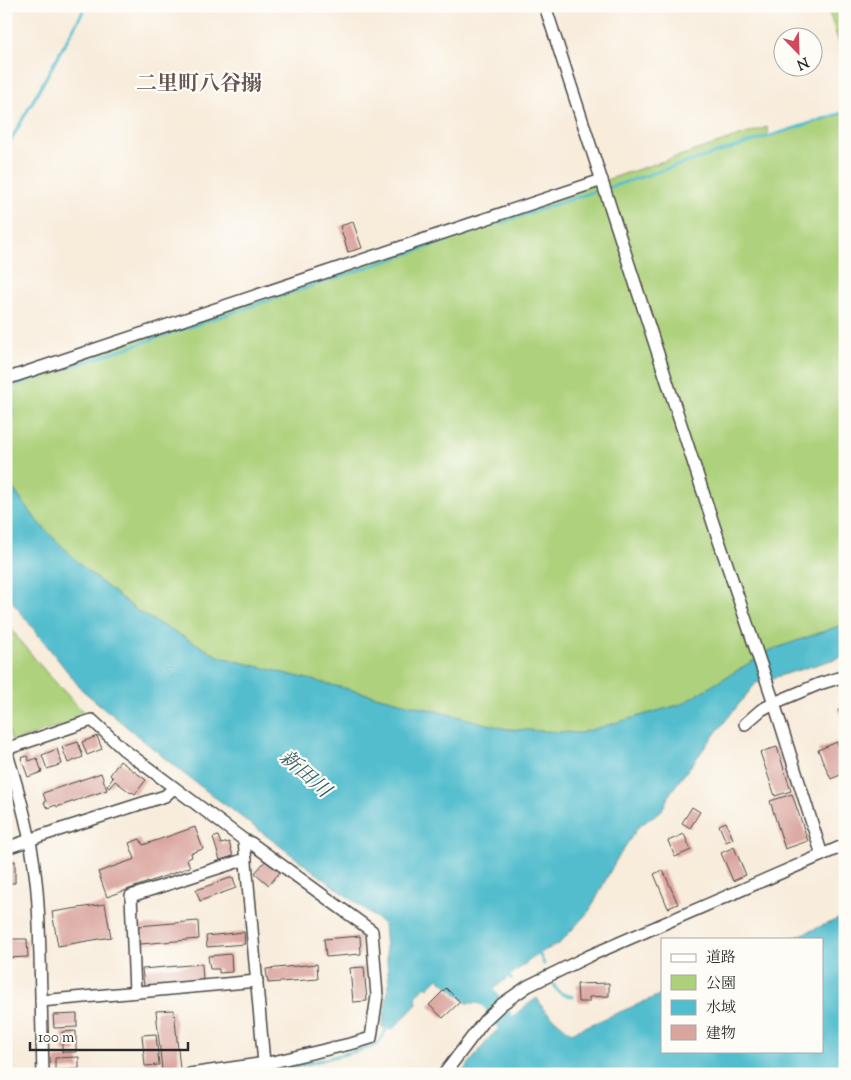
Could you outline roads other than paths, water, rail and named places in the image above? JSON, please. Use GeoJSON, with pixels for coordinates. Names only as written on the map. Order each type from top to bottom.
{"type":"FeatureCollection","features":[{"type":"Feature","properties":{"kind":"street"},"geometry":{"type":"LineString","coordinates":[[545,6],[822,855]]}},
{"type":"Feature","properties":{"kind":"street"},"geometry":{"type":"LineString","coordinates":[[6,379],[602,180]]}},
{"type":"Feature","properties":{"kind":"street"},"geometry":{"type":"LineString","coordinates":[[745,724],[772,698],[845,676]]}},
{"type":"Feature","properties":{"kind":"street"},"geometry":{"type":"LineString","coordinates":[[43,1074],[38,907],[35,874],[30,840],[20,797],[6,750],[92,720],[123,749],[174,788],[372,931],[377,996],[371,1038],[354,1044],[273,1062],[190,1074]]}},
{"type":"Feature","properties":{"kind":"street"},"geometry":{"type":"LineString","coordinates":[[6,848],[165,796],[174,788]]}},
{"type":"Feature","properties":{"kind":"street"},"geometry":{"type":"LineString","coordinates":[[244,840],[264,1063]]}},
{"type":"Feature","properties":{"kind":"street"},"geometry":{"type":"LineString","coordinates":[[444,1074],[485,1020],[502,1004],[528,986],[589,956],[845,845]]}},
{"type":"Feature","properties":{"kind":"street"},"geometry":{"type":"LineString","coordinates":[[135,992],[131,896],[246,860]]}},
{"type":"Feature","properties":{"kind":"street"},"geometry":{"type":"LineString","coordinates":[[41,1001],[257,981]]}},
{"type":"Feature","properties":{"kind":"water"},"geometry":{"type":"Polygon","coordinates":[[[6,475],[13,489],[37,521],[86,570],[140,613],[220,657],[507,729],[580,733],[682,704],[771,650],[845,624],[845,656],[756,683],[670,793],[662,810],[638,827],[615,862],[590,910],[559,944],[539,953],[493,989],[496,994],[485,1006],[477,1003],[467,1003],[438,978],[428,988],[425,986],[416,997],[417,1004],[392,1030],[382,1027],[389,985],[384,924],[184,774],[82,690],[14,604],[6,590],[6,475]]]}},
{"type":"Feature","properties":{"kind":"water"},"geometry":{"type":"Polygon","coordinates":[[[845,916],[845,1074],[461,1074],[491,1036],[537,998],[544,1010],[571,1033],[661,994],[661,1052],[824,1052],[824,938],[793,938],[845,916]]]}},
{"type":"Feature","properties":{"kind":"waterway"},"geometry":{"type":"LineString","coordinates":[[6,149],[86,6]]}},
{"type":"Feature","properties":{"kind":"waterway"},"geometry":{"type":"LineString","coordinates":[[607,188],[845,112]]}},
{"type":"Feature","properties":{"kind":"waterway"},"geometry":{"type":"LineString","coordinates":[[6,424],[12,423],[13,386],[601,189]]}},
{"type":"Feature","properties":{"kind":"waterway"},"geometry":{"type":"LineString","coordinates":[[536,952],[539,953],[544,964]]}},
{"type":"Feature","properties":{"kind":"waterway"},"geometry":{"type":"LineString","coordinates":[[506,975],[512,979]]}},
{"type":"Feature","properties":{"kind":"waterway","name":"新田川"},"geometry":{"type":"LineString","coordinates":[[476,980],[546,1074]]}},
{"type":"Feature","properties":{"kind":"waterway"},"geometry":{"type":"LineString","coordinates":[[554,985],[559,992],[573,997]]}},
{"type":"Feature","properties":{"kind":"waterway"},"geometry":{"type":"LineString","coordinates":[[267,1074],[377,1045],[389,1025]]}},
{"type":"Feature","properties":{"kind":"district","name":"二里町八谷搦"},"geometry":{"type":"Point","coordinates":[199,85]}}]}
